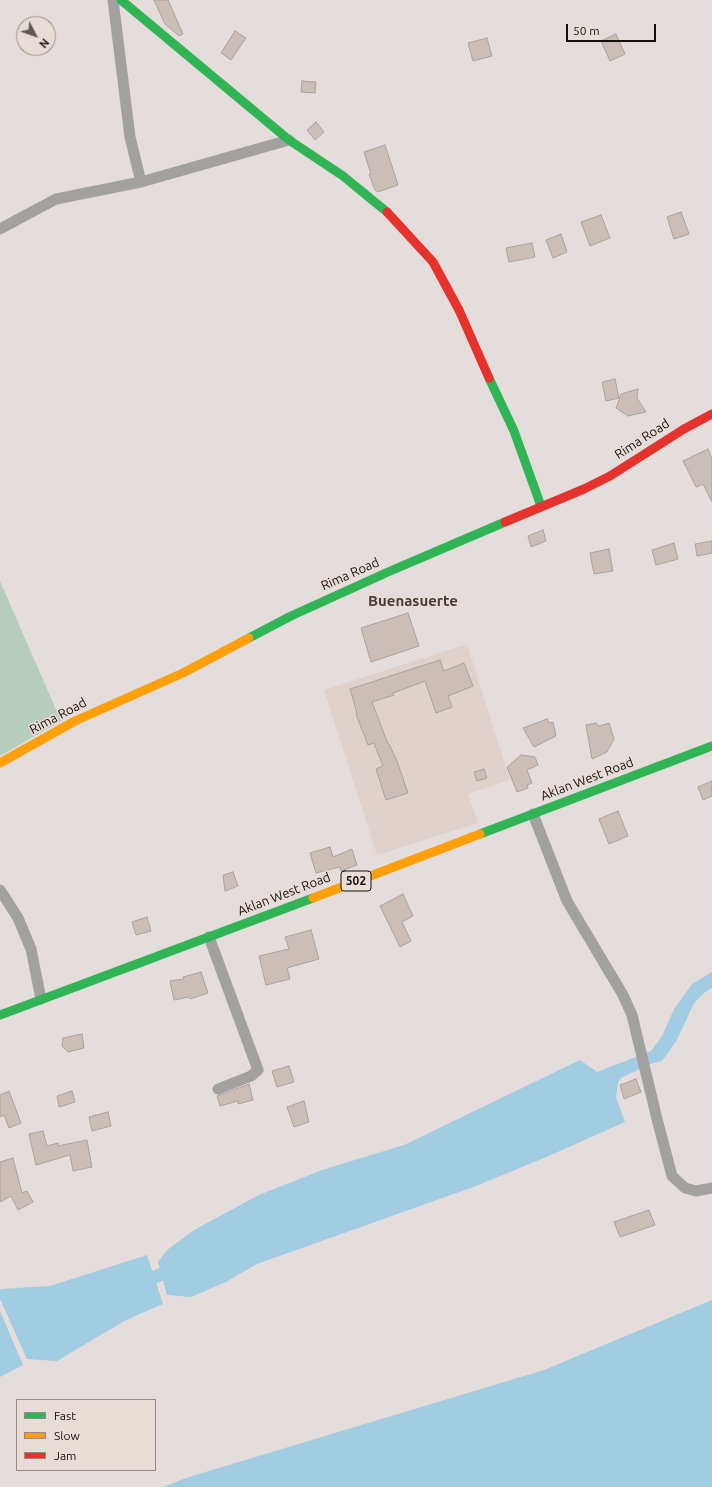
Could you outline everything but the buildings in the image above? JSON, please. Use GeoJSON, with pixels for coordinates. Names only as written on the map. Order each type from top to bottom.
{"type":"FeatureCollection","features":[{"type":"Feature","properties":{"kind":"street"},"geometry":{"type":"LineString","coordinates":[[113,0],[130,137],[141,182]]}},
{"type":"Feature","properties":{"kind":"street"},"geometry":{"type":"LineString","coordinates":[[121,0],[289,140],[343,176],[387,212],[433,262],[459,310],[485,371],[514,431],[542,506]]}},
{"type":"Feature","properties":{"kind":"street"},"geometry":{"type":"LineString","coordinates":[[0,230],[56,199],[141,182],[289,140]]}},
{"type":"Feature","properties":{"kind":"street","name":"Rima Road"},"geometry":{"type":"LineString","coordinates":[[0,763],[75,721],[183,673],[291,616],[388,572],[584,489],[610,476],[684,429],[712,414]]}},
{"type":"Feature","properties":{"kind":"street","name":"Aklan West Road"},"geometry":{"type":"LineString","coordinates":[[0,1015],[712,746]]}},
{"type":"Feature","properties":{"kind":"street"},"geometry":{"type":"LineString","coordinates":[[533,814],[567,901],[623,995],[632,1015],[672,1176],[685,1188],[696,1191],[712,1188]]}},
{"type":"Feature","properties":{"kind":"street"},"geometry":{"type":"LineString","coordinates":[[0,890],[18,918],[31,948],[41,999]]}},
{"type":"Feature","properties":{"kind":"street"},"geometry":{"type":"LineString","coordinates":[[209,937],[258,1070],[251,1076],[218,1089]]}},
{"type":"Feature","properties":{"kind":"shaded area"},"geometry":{"type":"Polygon","coordinates":[[[467,644],[510,780],[468,794],[478,823],[377,855],[324,690],[467,644]]]}},
{"type":"Feature","properties":{"kind":"green space"},"geometry":{"type":"Polygon","coordinates":[[[0,581],[61,721],[0,756],[0,581]]]}},
{"type":"Feature","properties":{"kind":"water"},"geometry":{"type":"Polygon","coordinates":[[[712,972],[712,988],[704,993],[694,1003],[677,1040],[662,1061],[650,1064],[621,1078],[618,1083],[616,1097],[625,1122],[476,1186],[257,1264],[226,1282],[191,1297],[167,1295],[158,1262],[167,1250],[194,1230],[259,1195],[322,1170],[404,1145],[580,1060],[597,1072],[651,1051],[662,1036],[674,1009],[692,984],[712,972]]]}},
{"type":"Feature","properties":{"kind":"water"},"geometry":{"type":"Polygon","coordinates":[[[147,1255],[163,1304],[126,1320],[57,1361],[27,1359],[0,1299],[0,1289],[50,1286],[147,1255]]]}},
{"type":"Feature","properties":{"kind":"water"},"geometry":{"type":"Polygon","coordinates":[[[712,1300],[712,1487],[163,1487],[189,1477],[544,1370],[712,1300]]]}},
{"type":"Feature","properties":{"kind":"water"},"geometry":{"type":"Polygon","coordinates":[[[0,1311],[23,1365],[0,1377],[0,1311]]]}},
{"type":"Feature","properties":{"kind":"waterway"},"geometry":{"type":"LineString","coordinates":[[138,1283],[178,1268]]}},
{"type":"Feature","properties":{"kind":"traffic: fast"},"geometry":{"type":"LineString","coordinates":[[121,0],[289,140],[343,176],[387,212]]}},
{"type":"Feature","properties":{"kind":"traffic: fast"},"geometry":{"type":"LineString","coordinates":[[489,378],[514,431],[541,506]]}},
{"type":"Feature","properties":{"kind":"traffic: fast"},"geometry":{"type":"LineString","coordinates":[[249,638],[291,616],[388,572],[505,522]]}},
{"type":"Feature","properties":{"kind":"traffic: fast"},"geometry":{"type":"LineString","coordinates":[[480,834],[712,746]]}},
{"type":"Feature","properties":{"kind":"traffic: fast"},"geometry":{"type":"LineString","coordinates":[[0,1015],[313,898]]}},
{"type":"Feature","properties":{"kind":"traffic: slow"},"geometry":{"type":"LineString","coordinates":[[0,763],[75,721],[183,673],[249,638]]}},
{"type":"Feature","properties":{"kind":"traffic: slow"},"geometry":{"type":"LineString","coordinates":[[313,898],[480,834]]}},
{"type":"Feature","properties":{"kind":"traffic: jam"},"geometry":{"type":"LineString","coordinates":[[387,212],[433,262],[459,310],[489,378]]}},
{"type":"Feature","properties":{"kind":"traffic: jam"},"geometry":{"type":"LineString","coordinates":[[505,522],[584,489],[610,476],[684,429],[712,414]]}},
{"type":"Feature","properties":{"kind":"district","name":"Buenasuerte"},"geometry":{"type":"Point","coordinates":[413,601]}}]}
